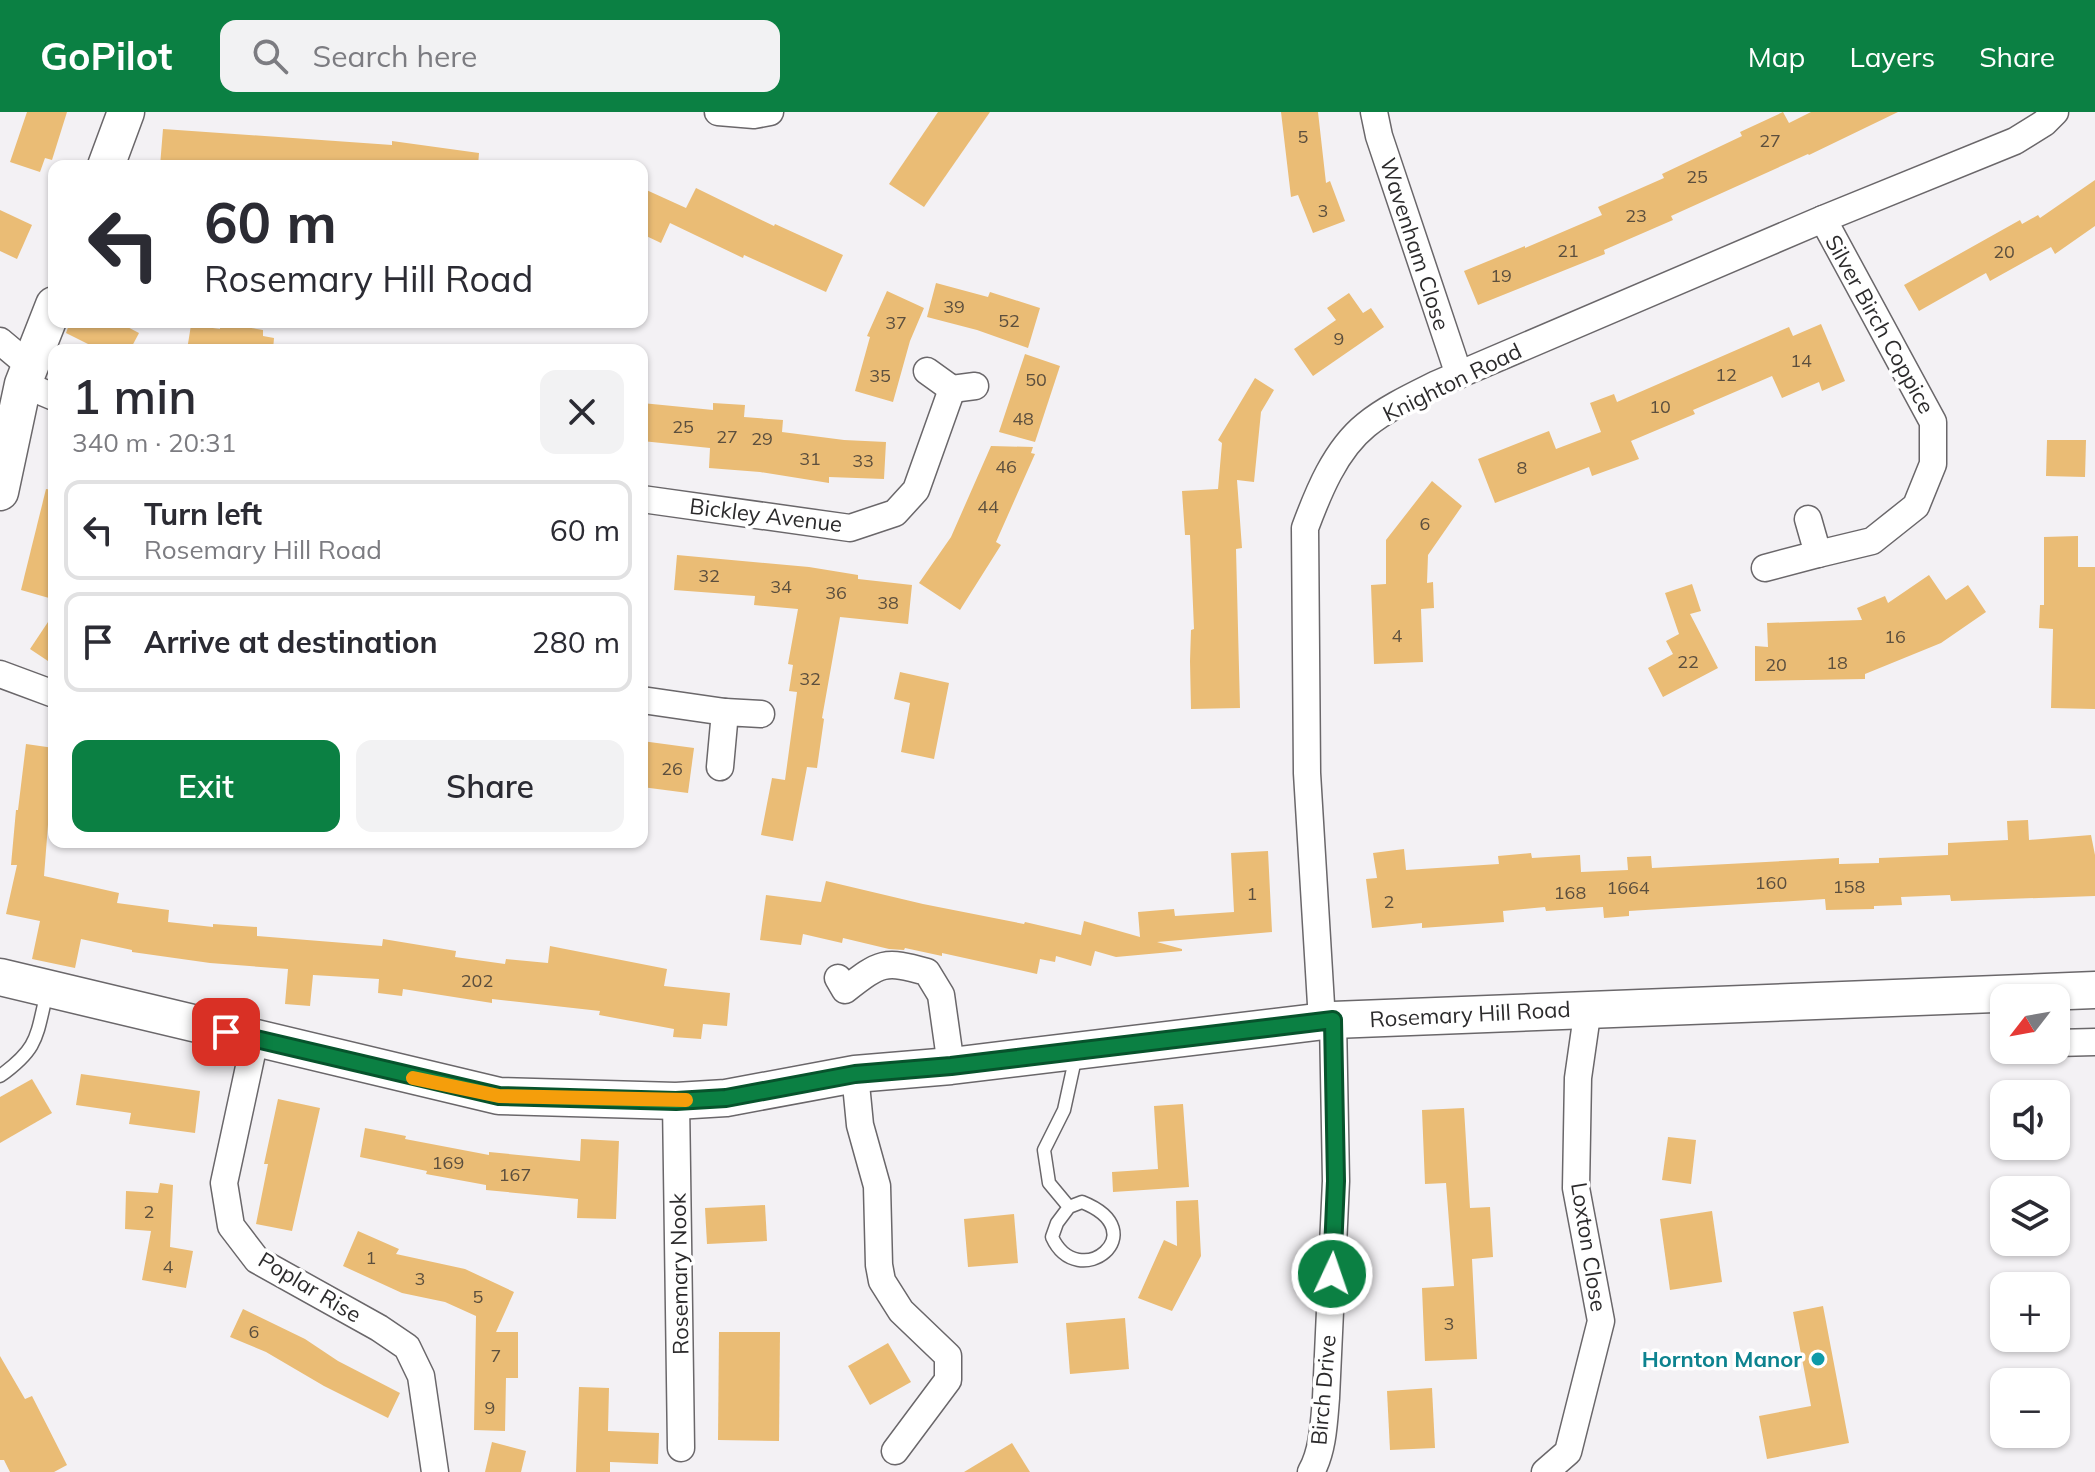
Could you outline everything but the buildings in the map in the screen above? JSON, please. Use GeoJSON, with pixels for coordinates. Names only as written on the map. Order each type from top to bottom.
{"type":"FeatureCollection","features":[{"type":"Feature","properties":{"kind":"main road"},"geometry":{"type":"LineString","coordinates":[[108,160],[126,112]]}},
{"type":"Feature","properties":{"kind":"main road"},"geometry":{"type":"LineString","coordinates":[[0,492],[36,382],[49,328]]}},
{"type":"Feature","properties":{"kind":"main road","name":"Rosemary Hill Road"},"geometry":{"type":"LineString","coordinates":[[0,977],[499,1096],[676,1101],[726,1098],[855,1074],[1076,1052],[1327,1020],[1588,1008],[1990,996]]}},
{"type":"Feature","properties":{"kind":"main road","name":"Rosemary Hill Road"},"geometry":{"type":"LineString","coordinates":[[2070,992],[2095,990]]}},
{"type":"Feature","properties":{"kind":"street"},"geometry":{"type":"LineString","coordinates":[[718,112],[754,115],[770,112]]}},
{"type":"Feature","properties":{"kind":"street","name":"Wavenham Close"},"geometry":{"type":"LineString","coordinates":[[1374,112],[1379,136],[1459,375]]}},
{"type":"Feature","properties":{"kind":"street","name":"Knighton Road"},"geometry":{"type":"LineString","coordinates":[[1327,1020],[1307,773],[1305,528],[1318,494],[1338,458],[1364,427],[1395,405],[1823,219],[2015,141],[2044,123],[2055,112]]}},
{"type":"Feature","properties":{"kind":"street","name":"Silver Birch Coppice"},"geometry":{"type":"LineString","coordinates":[[1765,568],[1872,541],[1916,506],[1933,464],[1933,422],[1823,219]]}},
{"type":"Feature","properties":{"kind":"street"},"geometry":{"type":"LineString","coordinates":[[0,341],[36,382]]}},
{"type":"Feature","properties":{"kind":"street","name":"Bickley Avenue"},"geometry":{"type":"LineString","coordinates":[[648,500],[850,528],[895,513],[916,490],[964,388],[927,371]]}},
{"type":"Feature","properties":{"kind":"street"},"geometry":{"type":"LineString","coordinates":[[1808,519],[1818,554]]}},
{"type":"Feature","properties":{"kind":"street"},"geometry":{"type":"LineString","coordinates":[[0,674],[48,692]]}},
{"type":"Feature","properties":{"kind":"street"},"geometry":{"type":"LineString","coordinates":[[648,701],[761,714]]}},
{"type":"Feature","properties":{"kind":"street"},"geometry":{"type":"LineString","coordinates":[[720,767],[725,712]]}},
{"type":"Feature","properties":{"kind":"street"},"geometry":{"type":"LineString","coordinates":[[838,978],[845,990],[870,971],[894,963],[927,972],[941,995],[951,1066]]}},
{"type":"Feature","properties":{"kind":"street","name":"Loxton Close"},"geometry":{"type":"LineString","coordinates":[[1545,1472],[1568,1452],[1601,1321],[1576,1188],[1578,1078],[1588,1008]]}},
{"type":"Feature","properties":{"kind":"street","name":"Birch Drive"},"geometry":{"type":"LineString","coordinates":[[1311,1472],[1316,1464],[1323,1429],[1336,1181],[1327,1020]]}},
{"type":"Feature","properties":{"kind":"street","name":"Poplar Rise"},"geometry":{"type":"LineString","coordinates":[[255,1039],[224,1183],[231,1226],[257,1260],[407,1347],[421,1376],[435,1472]]}},
{"type":"Feature","properties":{"kind":"street"},"geometry":{"type":"LineString","coordinates":[[2070,1043],[2095,1042]]}},
{"type":"Feature","properties":{"kind":"street"},"geometry":{"type":"LineString","coordinates":[[855,1074],[860,1125],[877,1186],[882,1281],[901,1311],[948,1356],[948,1380],[895,1451]]}},
{"type":"Feature","properties":{"kind":"street","name":"Rosemary Nook"},"geometry":{"type":"LineString","coordinates":[[676,1101],[681,1448]]}},
{"type":"Feature","properties":{"kind":"lane"},"geometry":{"type":"LineString","coordinates":[[0,1076],[23,1059],[34,1043],[48,989]]}},
{"type":"Feature","properties":{"kind":"lane"},"geometry":{"type":"LineString","coordinates":[[1069,1207],[1049,1183],[1044,1150],[1064,1110],[1076,1052]]}},
{"type":"Feature","properties":{"kind":"lane"},"geometry":{"type":"LineString","coordinates":[[1082,1202],[1105,1214],[1112,1224],[1112,1242],[1100,1257],[1078,1259],[1058,1250],[1052,1237],[1057,1223],[1069,1207],[1082,1202]]}},
{"type":"Feature","properties":{"kind":"slow traffic"},"geometry":{"type":"LineString","coordinates":[[413,1078],[499,1096],[686,1100]]}},
{"type":"Feature","properties":{"kind":"place","name":"Hornton Manor"},"geometry":{"type":"Point","coordinates":[1818,1359]}},
{"type":"Feature","properties":{"kind":"route"},"geometry":{"type":"LineString","coordinates":[[226,1032],[499,1096],[676,1101],[726,1098],[855,1074],[1076,1052],[1333,1020],[1336,1181],[1332,1274]]}}]}
